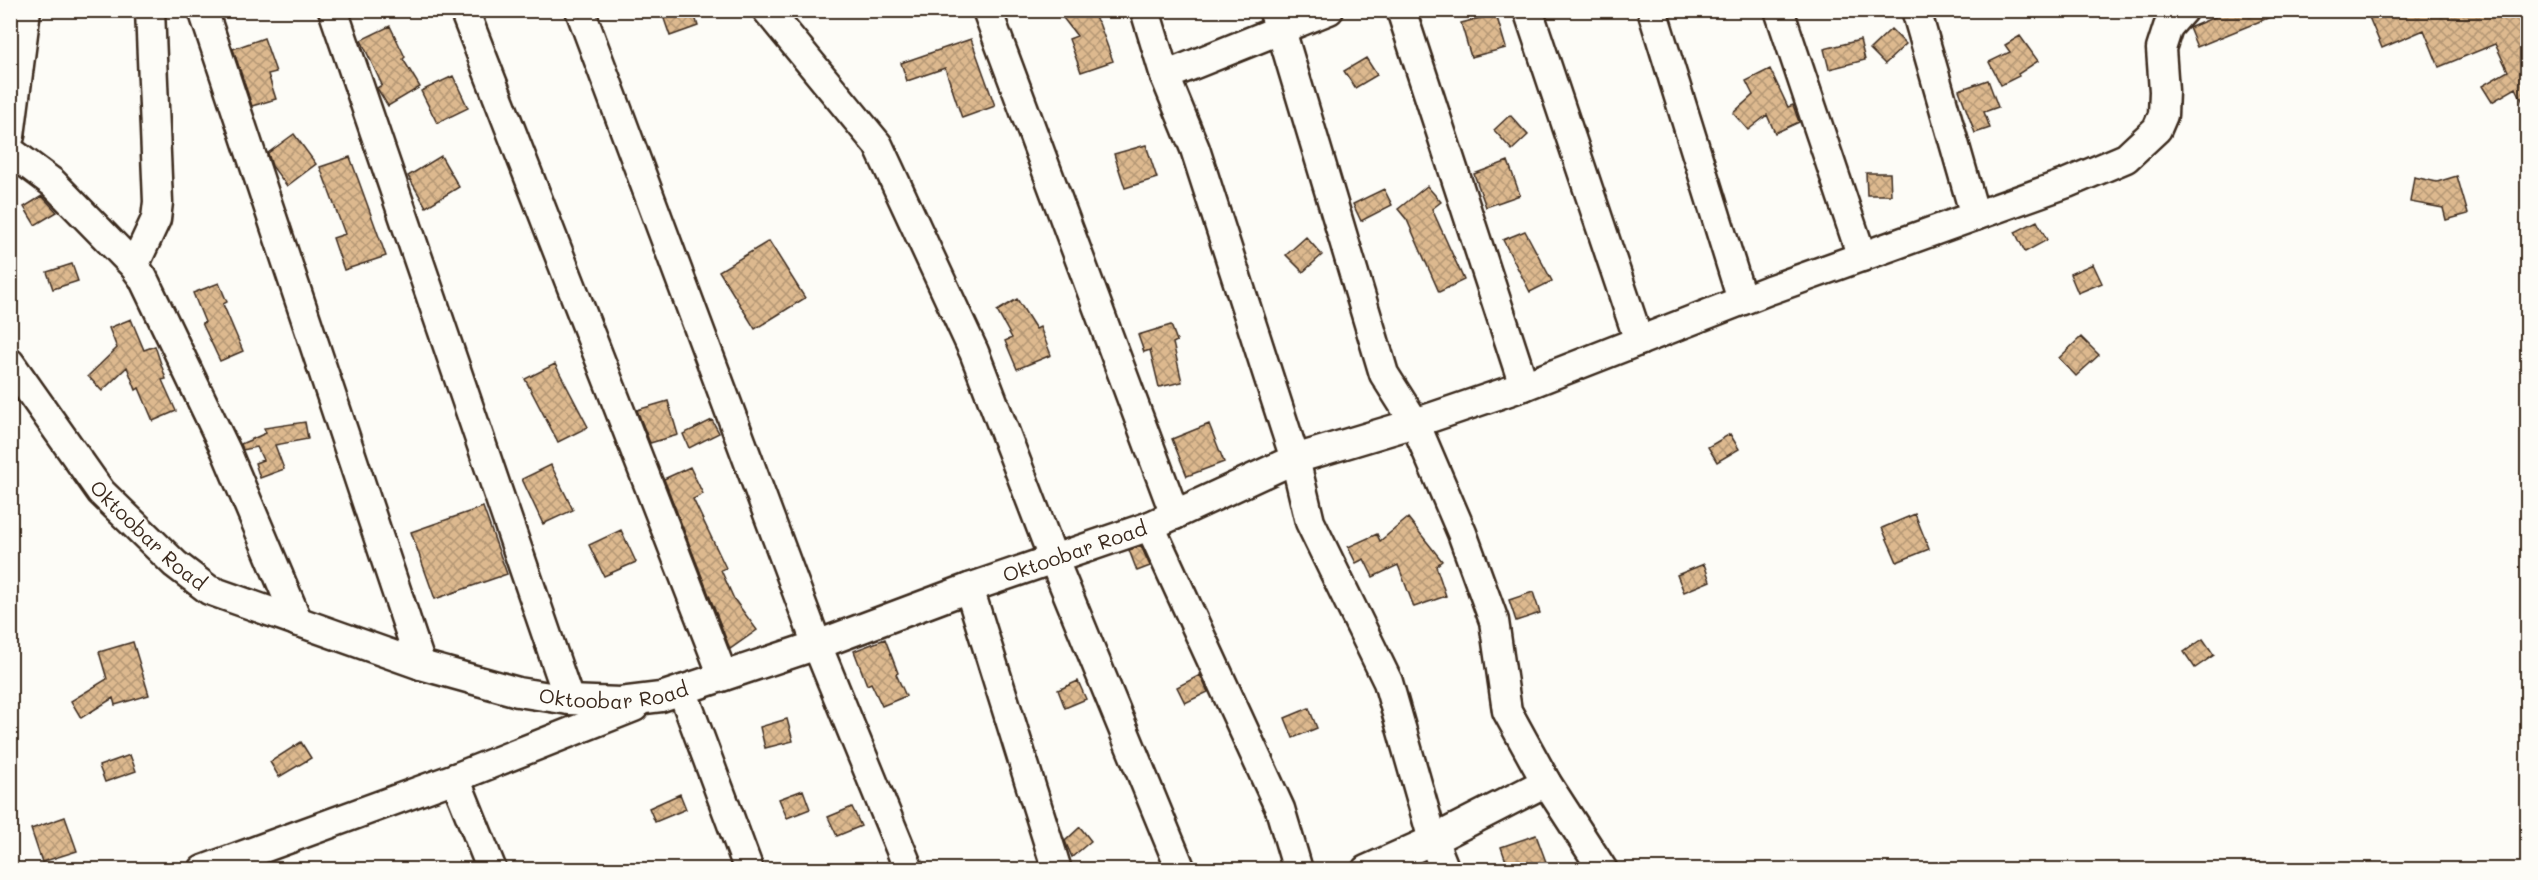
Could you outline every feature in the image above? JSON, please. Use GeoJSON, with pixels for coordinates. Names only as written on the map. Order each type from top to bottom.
{"type":"FeatureCollection","features":[{"type":"Feature","properties":{"kind":"street"},"geometry":{"type":"LineString","coordinates":[[134,266],[156,219],[158,201],[150,10]]}},
{"type":"Feature","properties":{"kind":"street"},"geometry":{"type":"LineString","coordinates":[[203,10],[421,664]]}},
{"type":"Feature","properties":{"kind":"street"},"geometry":{"type":"LineString","coordinates":[[333,10],[569,700]]}},
{"type":"Feature","properties":{"kind":"street"},"geometry":{"type":"LineString","coordinates":[[464,10],[723,676]]}},
{"type":"Feature","properties":{"kind":"street"},"geometry":{"type":"LineString","coordinates":[[580,10],[817,645],[909,870]]}},
{"type":"Feature","properties":{"kind":"street"},"geometry":{"type":"LineString","coordinates":[[767,10],[878,145],[974,352],[1053,558],[1180,870]]}},
{"type":"Feature","properties":{"kind":"street"},"geometry":{"type":"LineString","coordinates":[[987,10],[1162,521],[1280,809],[1298,870]]}},
{"type":"Feature","properties":{"kind":"street"},"geometry":{"type":"LineString","coordinates":[[1145,10],[1165,76],[1195,149],[1295,459],[1310,522],[1388,682],[1433,840],[1445,870]]}},
{"type":"Feature","properties":{"kind":"street"},"geometry":{"type":"LineString","coordinates":[[1165,76],[1277,20],[1329,10]]}},
{"type":"Feature","properties":{"kind":"street"},"geometry":{"type":"LineString","coordinates":[[1401,10],[1524,386]]}},
{"type":"Feature","properties":{"kind":"street"},"geometry":{"type":"LineString","coordinates":[[1527,10],[1639,341]]}},
{"type":"Feature","properties":{"kind":"street"},"geometry":{"type":"LineString","coordinates":[[1652,10],[1742,300]]}},
{"type":"Feature","properties":{"kind":"street"},"geometry":{"type":"LineString","coordinates":[[1779,10],[1862,256]]}},
{"type":"Feature","properties":{"kind":"street"},"geometry":{"type":"LineString","coordinates":[[1916,10],[1975,216]]}},
{"type":"Feature","properties":{"kind":"street","name":"Oktoobar Road"},"geometry":{"type":"LineString","coordinates":[[10,363],[101,492],[175,564],[209,590],[421,664],[518,692],[569,700],[620,702],[671,693],[817,645],[969,588],[1162,521],[1295,459],[1415,423],[1524,386],[1742,300],[2067,183],[2126,158],[2157,129],[2163,115],[2161,49],[2168,27],[2182,10]]}},
{"type":"Feature","properties":{"kind":"street"},"geometry":{"type":"LineString","coordinates":[[10,136],[27,15]]}},
{"type":"Feature","properties":{"kind":"street"},"geometry":{"type":"LineString","coordinates":[[1277,20],[1384,374],[1415,423],[1462,533],[1494,621],[1507,711],[1546,782],[1603,870]]}},
{"type":"Feature","properties":{"kind":"street"},"geometry":{"type":"LineString","coordinates":[[10,151],[53,183],[143,278],[225,451],[298,622]]}},
{"type":"Feature","properties":{"kind":"street"},"geometry":{"type":"LineString","coordinates":[[969,588],[1058,870]]}},
{"type":"Feature","properties":{"kind":"street"},"geometry":{"type":"LineString","coordinates":[[203,870],[455,778],[671,693],[749,870]]}},
{"type":"Feature","properties":{"kind":"street"},"geometry":{"type":"LineString","coordinates":[[455,778],[492,870]]}},
{"type":"Feature","properties":{"kind":"street"},"geometry":{"type":"LineString","coordinates":[[1366,870],[1433,840],[1546,782]]}},
{"type":"Feature","properties":{"kind":"building"},"geometry":{"type":"Polygon","coordinates":[[[661,10],[693,10],[698,26],[670,36],[661,10]]]}},
{"type":"Feature","properties":{"kind":"building"},"geometry":{"type":"Polygon","coordinates":[[[1057,10],[1089,10],[1099,23],[1113,61],[1081,72],[1069,39],[1077,36],[1057,10]]]}},
{"type":"Feature","properties":{"kind":"building"},"geometry":{"type":"Polygon","coordinates":[[[2231,10],[2285,11],[2197,47],[2189,28],[2231,10]]]}},
{"type":"Feature","properties":{"kind":"building"},"geometry":{"type":"Polygon","coordinates":[[[2366,10],[2528,10],[2528,112],[2516,88],[2492,102],[2482,86],[2508,71],[2495,44],[2439,67],[2424,30],[2382,48],[2366,10]]]}},
{"type":"Feature","properties":{"kind":"building"},"geometry":{"type":"Polygon","coordinates":[[[1496,14],[1506,48],[1471,57],[1461,23],[1496,14]]]}},
{"type":"Feature","properties":{"kind":"building"},"geometry":{"type":"Polygon","coordinates":[[[390,26],[405,57],[403,59],[420,87],[388,106],[377,88],[382,85],[361,40],[390,26]]]}},
{"type":"Feature","properties":{"kind":"building"},"geometry":{"type":"Polygon","coordinates":[[[1891,29],[1906,44],[1885,64],[1870,49],[1891,29]]]}},
{"type":"Feature","properties":{"kind":"building"},"geometry":{"type":"Polygon","coordinates":[[[2020,36],[2038,61],[2018,74],[2019,76],[2001,85],[1989,62],[2010,52],[2005,45],[2020,36]]]}},
{"type":"Feature","properties":{"kind":"building"},"geometry":{"type":"Polygon","coordinates":[[[264,38],[276,72],[268,74],[276,99],[252,106],[233,49],[264,38]]]}},
{"type":"Feature","properties":{"kind":"building"},"geometry":{"type":"Polygon","coordinates":[[[971,39],[995,106],[962,118],[945,68],[907,81],[901,63],[971,39]]]}},
{"type":"Feature","properties":{"kind":"building"},"geometry":{"type":"Polygon","coordinates":[[[1860,40],[1865,60],[1829,69],[1824,49],[1860,40]]]}},
{"type":"Feature","properties":{"kind":"building"},"geometry":{"type":"Polygon","coordinates":[[[1366,58],[1377,75],[1355,88],[1344,71],[1366,58]]]}},
{"type":"Feature","properties":{"kind":"building"},"geometry":{"type":"Polygon","coordinates":[[[1770,69],[1788,107],[1793,105],[1799,122],[1775,133],[1767,115],[1748,130],[1733,113],[1753,95],[1746,81],[1770,69]]]}},
{"type":"Feature","properties":{"kind":"building"},"geometry":{"type":"Polygon","coordinates":[[[453,76],[468,108],[437,123],[421,91],[453,76]]]}},
{"type":"Feature","properties":{"kind":"building"},"geometry":{"type":"Polygon","coordinates":[[[1988,80],[1998,107],[1984,112],[1990,128],[1975,133],[1959,90],[1988,80]]]}},
{"type":"Feature","properties":{"kind":"building"},"geometry":{"type":"Polygon","coordinates":[[[1510,115],[1528,135],[1512,150],[1494,130],[1510,115]]]}},
{"type":"Feature","properties":{"kind":"building"},"geometry":{"type":"Polygon","coordinates":[[[294,134],[316,164],[287,186],[272,166],[268,153],[294,134]]]}},
{"type":"Feature","properties":{"kind":"building"},"geometry":{"type":"Polygon","coordinates":[[[1146,145],[1157,178],[1125,188],[1114,154],[1146,145]]]}},
{"type":"Feature","properties":{"kind":"building"},"geometry":{"type":"Polygon","coordinates":[[[441,156],[459,187],[426,207],[408,176],[441,156]]]}},
{"type":"Feature","properties":{"kind":"building"},"geometry":{"type":"Polygon","coordinates":[[[350,157],[386,256],[344,270],[333,238],[345,234],[320,167],[350,157]]]}},
{"type":"Feature","properties":{"kind":"building"},"geometry":{"type":"Polygon","coordinates":[[[1508,161],[1520,195],[1486,207],[1474,174],[1508,161]]]}},
{"type":"Feature","properties":{"kind":"building"},"geometry":{"type":"Polygon","coordinates":[[[1866,173],[1890,173],[1891,195],[1867,195],[1866,173]]]}},
{"type":"Feature","properties":{"kind":"building"},"geometry":{"type":"Polygon","coordinates":[[[2457,176],[2468,214],[2446,220],[2443,208],[2410,202],[2414,177],[2437,182],[2457,176]]]}},
{"type":"Feature","properties":{"kind":"building"},"geometry":{"type":"Polygon","coordinates":[[[1427,186],[1441,202],[1432,209],[1464,280],[1439,292],[1407,220],[1398,209],[1427,186]]]}},
{"type":"Feature","properties":{"kind":"building"},"geometry":{"type":"Polygon","coordinates":[[[1384,189],[1392,205],[1361,221],[1353,204],[1384,189]]]}},
{"type":"Feature","properties":{"kind":"building"},"geometry":{"type":"Polygon","coordinates":[[[42,196],[57,212],[35,225],[24,207],[42,196]]]}},
{"type":"Feature","properties":{"kind":"building"},"geometry":{"type":"Polygon","coordinates":[[[2037,221],[2047,240],[2025,252],[2015,232],[2037,221]]]}},
{"type":"Feature","properties":{"kind":"building"},"geometry":{"type":"Polygon","coordinates":[[[1525,231],[1552,281],[1530,292],[1503,240],[1525,231]]]}},
{"type":"Feature","properties":{"kind":"building"},"geometry":{"type":"Polygon","coordinates":[[[1306,237],[1322,255],[1303,272],[1286,255],[1306,237]]]}},
{"type":"Feature","properties":{"kind":"building"},"geometry":{"type":"Polygon","coordinates":[[[769,241],[805,298],[755,329],[719,271],[769,241]]]}},
{"type":"Feature","properties":{"kind":"building"},"geometry":{"type":"Polygon","coordinates":[[[72,264],[78,281],[53,289],[47,272],[72,264]]]}},
{"type":"Feature","properties":{"kind":"building"},"geometry":{"type":"Polygon","coordinates":[[[2093,264],[2102,283],[2078,293],[2070,274],[2093,264]]]}},
{"type":"Feature","properties":{"kind":"building"},"geometry":{"type":"Polygon","coordinates":[[[219,283],[227,302],[223,304],[243,351],[220,361],[202,323],[205,322],[193,293],[219,283]]]}},
{"type":"Feature","properties":{"kind":"building"},"geometry":{"type":"Polygon","coordinates":[[[1017,299],[1036,329],[1040,327],[1051,355],[1017,369],[1005,341],[1012,338],[997,311],[1017,299]]]}},
{"type":"Feature","properties":{"kind":"building"},"geometry":{"type":"Polygon","coordinates":[[[131,319],[144,350],[155,346],[166,379],[162,380],[176,411],[153,421],[139,388],[136,390],[127,367],[102,391],[88,376],[117,348],[109,328],[131,319]]]}},
{"type":"Feature","properties":{"kind":"building"},"geometry":{"type":"Polygon","coordinates":[[[1171,325],[1177,341],[1173,343],[1182,382],[1159,387],[1150,350],[1144,352],[1138,335],[1171,325]]]}},
{"type":"Feature","properties":{"kind":"building"},"geometry":{"type":"Polygon","coordinates":[[[2081,337],[2099,355],[2076,376],[2059,358],[2081,337]]]}},
{"type":"Feature","properties":{"kind":"building"},"geometry":{"type":"Polygon","coordinates":[[[555,364],[588,427],[558,442],[525,379],[555,364]]]}},
{"type":"Feature","properties":{"kind":"building"},"geometry":{"type":"Polygon","coordinates":[[[668,401],[678,435],[650,443],[637,410],[668,401]]]}},
{"type":"Feature","properties":{"kind":"building"},"geometry":{"type":"Polygon","coordinates":[[[712,420],[719,433],[689,448],[683,434],[712,420]]]}},
{"type":"Feature","properties":{"kind":"building"},"geometry":{"type":"Polygon","coordinates":[[[305,422],[308,439],[275,445],[284,469],[260,478],[255,463],[263,460],[257,447],[243,450],[241,444],[266,433],[264,428],[305,422]]]}},
{"type":"Feature","properties":{"kind":"building"},"geometry":{"type":"Polygon","coordinates":[[[1209,424],[1224,462],[1187,476],[1172,439],[1209,424]]]}},
{"type":"Feature","properties":{"kind":"building"},"geometry":{"type":"Polygon","coordinates":[[[1730,434],[1739,449],[1717,462],[1708,447],[1730,434]]]}},
{"type":"Feature","properties":{"kind":"building"},"geometry":{"type":"Polygon","coordinates":[[[551,465],[573,510],[543,524],[522,479],[551,465]]]}},
{"type":"Feature","properties":{"kind":"building"},"geometry":{"type":"Polygon","coordinates":[[[690,467],[703,494],[693,499],[726,568],[721,570],[734,599],[757,630],[730,649],[664,479],[690,467]]]}},
{"type":"Feature","properties":{"kind":"building"},"geometry":{"type":"Polygon","coordinates":[[[483,507],[507,574],[435,599],[411,532],[483,507]]]}},
{"type":"Feature","properties":{"kind":"building"},"geometry":{"type":"Polygon","coordinates":[[[1915,514],[1929,549],[1897,562],[1882,528],[1915,514]]]}},
{"type":"Feature","properties":{"kind":"building"},"geometry":{"type":"Polygon","coordinates":[[[1408,518],[1442,561],[1436,566],[1446,596],[1414,607],[1398,565],[1373,577],[1364,559],[1356,563],[1348,547],[1377,534],[1380,541],[1408,518]]]}},
{"type":"Feature","properties":{"kind":"building"},"geometry":{"type":"Polygon","coordinates":[[[621,530],[636,562],[604,576],[589,545],[621,530]]]}},
{"type":"Feature","properties":{"kind":"building"},"geometry":{"type":"Polygon","coordinates":[[[1141,546],[1150,566],[1137,571],[1129,550],[1141,546]]]}},
{"type":"Feature","properties":{"kind":"building"},"geometry":{"type":"Polygon","coordinates":[[[1704,564],[1710,581],[1684,592],[1677,575],[1704,564]]]}},
{"type":"Feature","properties":{"kind":"building"},"geometry":{"type":"Polygon","coordinates":[[[1533,592],[1540,613],[1516,621],[1509,600],[1533,592]]]}},
{"type":"Feature","properties":{"kind":"building"},"geometry":{"type":"Polygon","coordinates":[[[885,639],[906,696],[882,706],[871,683],[867,685],[854,651],[885,639]]]}},
{"type":"Feature","properties":{"kind":"building"},"geometry":{"type":"Polygon","coordinates":[[[2203,639],[2214,655],[2195,668],[2184,652],[2203,639]]]}},
{"type":"Feature","properties":{"kind":"building"},"geometry":{"type":"Polygon","coordinates":[[[133,642],[149,695],[115,705],[113,698],[81,718],[71,701],[107,679],[99,652],[133,642]]]}},
{"type":"Feature","properties":{"kind":"building"},"geometry":{"type":"Polygon","coordinates":[[[1200,675],[1208,692],[1185,703],[1177,687],[1200,675]]]}},
{"type":"Feature","properties":{"kind":"building"},"geometry":{"type":"Polygon","coordinates":[[[1078,681],[1086,699],[1065,708],[1058,690],[1078,681]]]}},
{"type":"Feature","properties":{"kind":"building"},"geometry":{"type":"Polygon","coordinates":[[[1309,708],[1317,728],[1293,738],[1285,718],[1309,708]]]}},
{"type":"Feature","properties":{"kind":"building"},"geometry":{"type":"Polygon","coordinates":[[[787,719],[793,741],[765,748],[760,727],[787,719]]]}},
{"type":"Feature","properties":{"kind":"building"},"geometry":{"type":"Polygon","coordinates":[[[301,742],[311,758],[279,777],[270,762],[301,742]]]}},
{"type":"Feature","properties":{"kind":"building"},"geometry":{"type":"Polygon","coordinates":[[[130,755],[136,771],[105,782],[99,766],[130,755]]]}},
{"type":"Feature","properties":{"kind":"building"},"geometry":{"type":"Polygon","coordinates":[[[803,790],[810,809],[787,818],[779,799],[803,790]]]}},
{"type":"Feature","properties":{"kind":"building"},"geometry":{"type":"Polygon","coordinates":[[[680,794],[686,809],[655,822],[649,808],[680,794]]]}},
{"type":"Feature","properties":{"kind":"building"},"geometry":{"type":"Polygon","coordinates":[[[852,807],[861,826],[837,836],[828,817],[852,807]]]}},
{"type":"Feature","properties":{"kind":"building"},"geometry":{"type":"Polygon","coordinates":[[[65,817],[77,851],[42,862],[31,829],[65,817]]]}},
{"type":"Feature","properties":{"kind":"building"},"geometry":{"type":"Polygon","coordinates":[[[1080,827],[1091,841],[1072,857],[1065,841],[1080,827]]]}},
{"type":"Feature","properties":{"kind":"building"},"geometry":{"type":"Polygon","coordinates":[[[1536,835],[1549,870],[1509,870],[1501,847],[1536,835]]]}}]}
